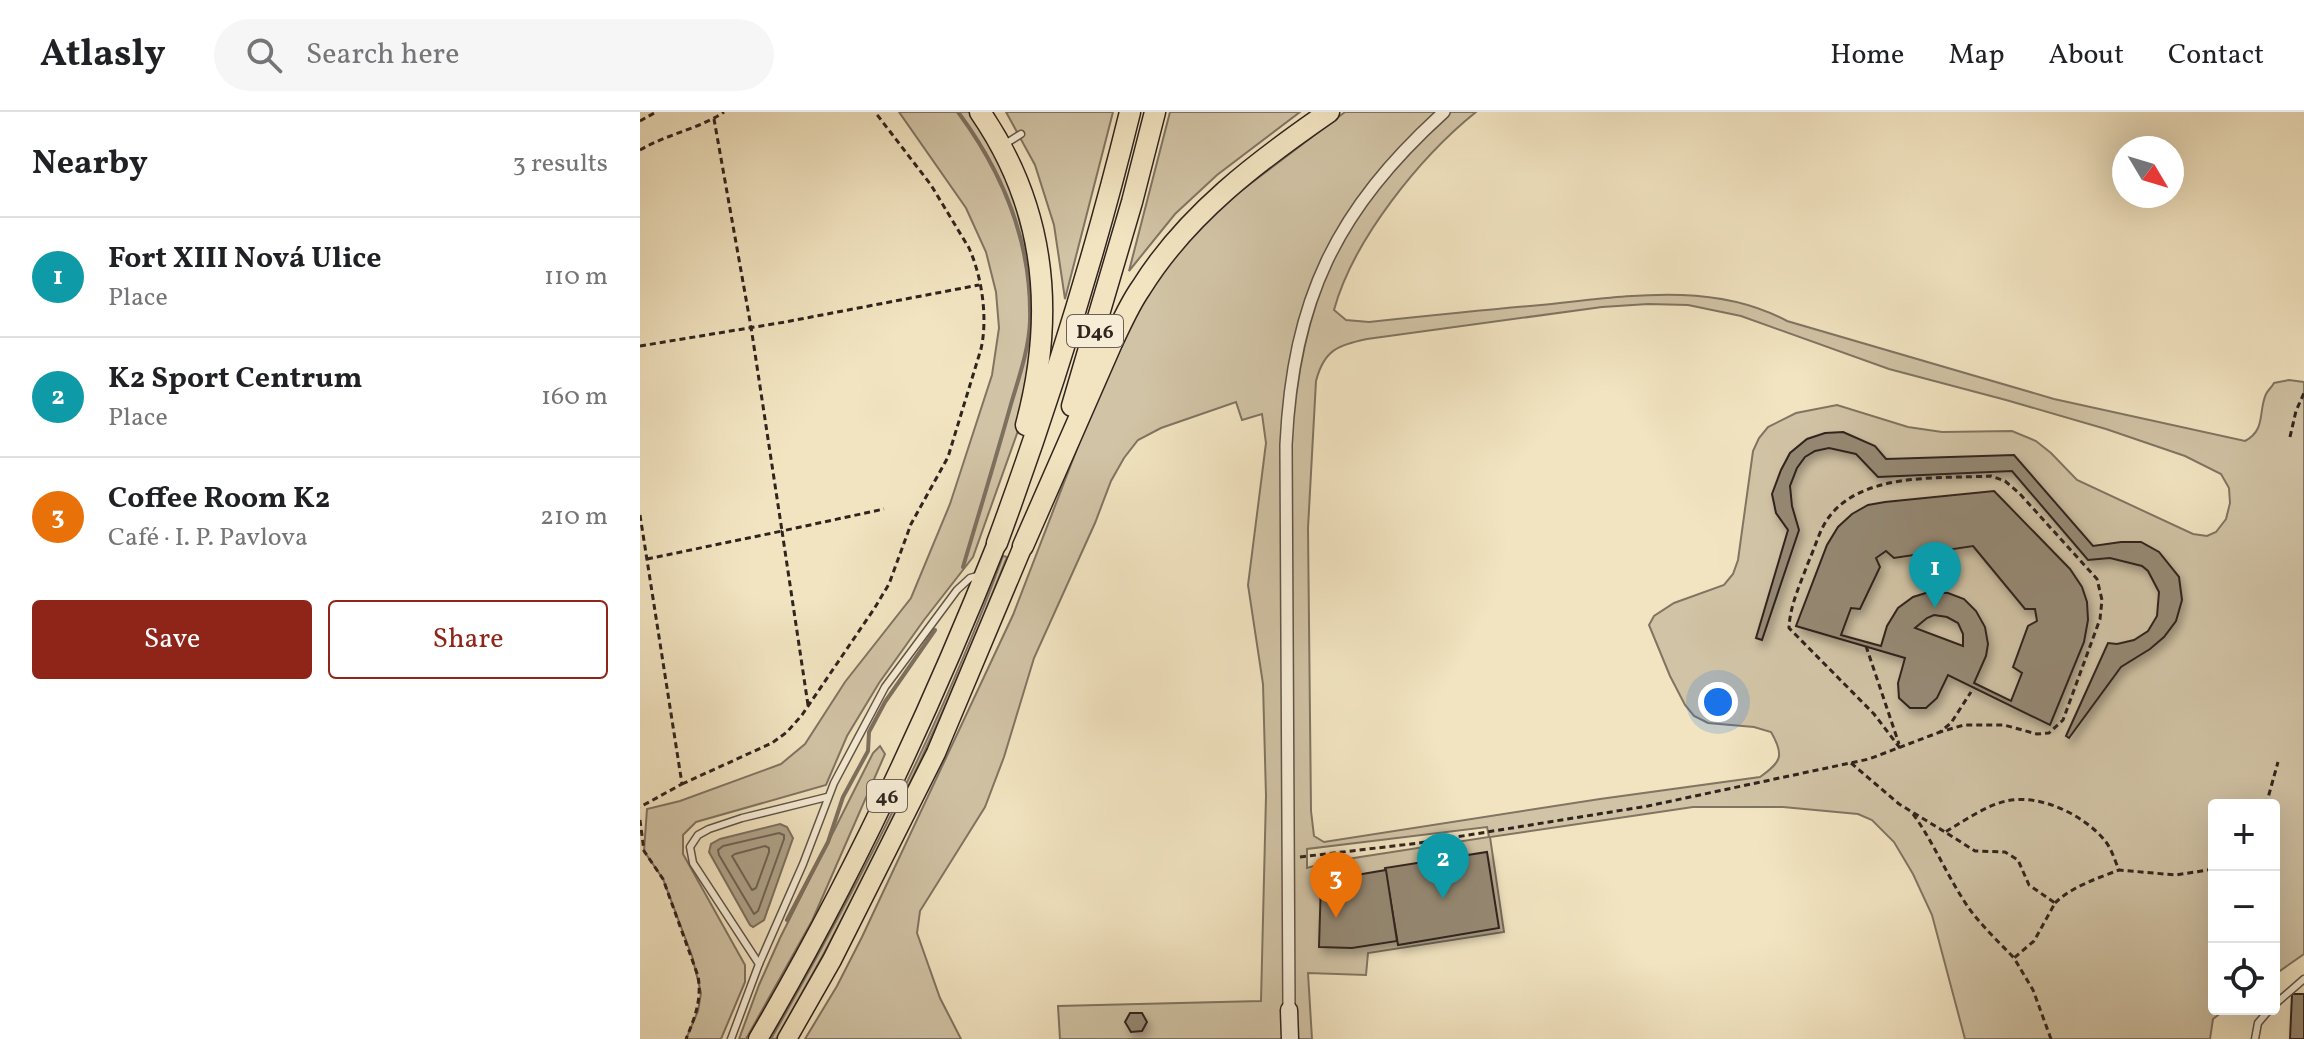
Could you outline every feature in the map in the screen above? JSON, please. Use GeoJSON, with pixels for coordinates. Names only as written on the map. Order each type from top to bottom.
{"type":"FeatureCollection","features":[{"type":"Feature","properties":{"kind":"highway"},"geometry":{"type":"LineString","coordinates":[[980,112],[1002,146],[1025,196],[1036,238],[1043,328],[1032,404],[997,543]]}},
{"type":"Feature","properties":{"kind":"highway","name":"D46"},"geometry":{"type":"LineString","coordinates":[[997,543],[1080,300],[1130,112]]}},
{"type":"Feature","properties":{"kind":"highway","name":"D46"},"geometry":{"type":"LineString","coordinates":[[1023,546],[1104,302],[1155,112]]}},
{"type":"Feature","properties":{"kind":"highway"},"geometry":{"type":"LineString","coordinates":[[1023,546],[1107,354],[1128,309],[1150,273],[1207,206],[1329,112]]}},
{"type":"Feature","properties":{"kind":"main road","name":"46"},"geometry":{"type":"LineString","coordinates":[[758,1039],[807,954],[870,833],[928,708],[997,543]]}},
{"type":"Feature","properties":{"kind":"main road","name":"46"},"geometry":{"type":"LineString","coordinates":[[787,1039],[832,960],[918,790],[1023,546]]}},
{"type":"Feature","properties":{"kind":"street"},"geometry":{"type":"LineString","coordinates":[[1290,1039],[1286,445],[1288,406],[1299,337],[1307,306],[1324,265],[1354,211],[1390,166],[1444,112]]}},
{"type":"Feature","properties":{"kind":"lane"},"geometry":{"type":"LineString","coordinates":[[1002,146],[1021,134]]}},
{"type":"Feature","properties":{"kind":"lane"},"geometry":{"type":"LineString","coordinates":[[731,1039],[827,797],[885,687],[957,590],[970,578],[985,574]]}},
{"type":"Feature","properties":{"kind":"lane"},"geometry":{"type":"LineString","coordinates":[[759,964],[693,863],[690,847],[698,835],[709,829],[827,797]]}},
{"type":"Feature","properties":{"kind":"lane"},"geometry":{"type":"LineString","coordinates":[[2280,1000],[2304,979]]}},
{"type":"Feature","properties":{"kind":"lane"},"geometry":{"type":"LineString","coordinates":[[2255,1039],[2258,1023],[2265,1015]]}},
{"type":"Feature","properties":{"kind":"path"},"geometry":{"type":"LineString","coordinates":[[640,121],[656,112]]}},
{"type":"Feature","properties":{"kind":"path"},"geometry":{"type":"LineString","coordinates":[[640,150],[724,112]]}},
{"type":"Feature","properties":{"kind":"path"},"geometry":{"type":"LineString","coordinates":[[640,807],[780,738],[794,725],[889,584],[911,524],[948,457],[984,336],[974,259],[957,225],[875,112]]}},
{"type":"Feature","properties":{"kind":"path"},"geometry":{"type":"LineString","coordinates":[[714,119],[751,327],[808,705]]}},
{"type":"Feature","properties":{"kind":"path"},"geometry":{"type":"LineString","coordinates":[[640,346],[979,285]]}},
{"type":"Feature","properties":{"kind":"path"},"geometry":{"type":"LineString","coordinates":[[2290,437],[2304,393]]}},
{"type":"Feature","properties":{"kind":"path"},"geometry":{"type":"LineString","coordinates":[[1288,858],[1419,843],[1634,808],[1869,759],[1900,748],[1940,732],[1964,725],[2004,725],[2037,734],[2049,733],[2063,720],[2100,619],[2102,600],[2097,579],[2005,481],[1991,476],[1893,482],[1861,491],[1838,506],[1825,524],[1789,611],[1789,628],[1874,714],[1900,748]]}},
{"type":"Feature","properties":{"kind":"path"},"geometry":{"type":"LineString","coordinates":[[647,559],[884,509]]}},
{"type":"Feature","properties":{"kind":"path"},"geometry":{"type":"LineString","coordinates":[[640,515],[682,784]]}},
{"type":"Feature","properties":{"kind":"path"},"geometry":{"type":"LineString","coordinates":[[640,570],[648,568]]}},
{"type":"Feature","properties":{"kind":"path"},"geometry":{"type":"LineString","coordinates":[[1866,646],[1900,748]]}},
{"type":"Feature","properties":{"kind":"path"},"geometry":{"type":"LineString","coordinates":[[1940,732],[1951,723],[1971,692]]}},
{"type":"Feature","properties":{"kind":"path"},"geometry":{"type":"LineString","coordinates":[[2268,799],[2278,762]]}},
{"type":"Feature","properties":{"kind":"path"},"geometry":{"type":"LineString","coordinates":[[1851,763],[1913,814],[1975,851],[2005,852],[2018,860],[2029,885],[2055,903]]}},
{"type":"Feature","properties":{"kind":"path"},"geometry":{"type":"LineString","coordinates":[[1945,832],[2007,800],[2057,806],[2093,827],[2109,844],[2119,870]]}},
{"type":"Feature","properties":{"kind":"path"},"geometry":{"type":"LineString","coordinates":[[1913,814],[1930,837],[1972,913],[2014,958],[2033,990],[2051,1039]]}},
{"type":"Feature","properties":{"kind":"path"},"geometry":{"type":"LineString","coordinates":[[640,820],[644,851],[663,879],[698,976],[701,993],[698,1011],[686,1039]]}},
{"type":"Feature","properties":{"kind":"path"},"geometry":{"type":"LineString","coordinates":[[2014,958],[2034,941],[2061,897],[2119,870],[2176,875],[2208,870]]}},
{"type":"Feature","properties":{"kind":"shaded area"},"geometry":{"type":"Polygon","coordinates":[[[899,112],[974,112],[1023,210],[1037,304],[1019,428],[973,557],[879,683],[847,736],[826,785],[696,822],[683,835],[683,854],[745,965],[745,982],[721,1039],[686,1039],[698,1011],[701,993],[692,956],[663,879],[644,851],[647,809],[680,801],[781,764],[805,744],[845,682],[911,598],[950,504],[992,375],[999,328],[996,292],[986,252],[966,208],[899,112]]]}},
{"type":"Feature","properties":{"kind":"shaded area"},"geometry":{"type":"Polygon","coordinates":[[[1006,112],[1113,112],[1065,299],[1054,225],[1035,165],[1006,112]]]}},
{"type":"Feature","properties":{"kind":"shaded area"},"geometry":{"type":"Polygon","coordinates":[[[1170,112],[1300,112],[1217,175],[1175,214],[1129,271],[1170,112]]]}},
{"type":"Feature","properties":{"kind":"shaded area"},"geometry":{"type":"Polygon","coordinates":[[[1345,112],[1476,112],[1411,176],[1373,228],[1343,283],[1334,310],[1346,320],[1369,322],[1635,296],[1698,296],[1728,300],[1758,308],[1787,321],[2054,399],[2245,441],[2259,426],[2266,394],[2274,383],[2289,380],[2304,382],[2304,954],[2280,971],[2280,799],[2208,799],[2208,1015],[2218,1015],[2213,1019],[2210,1039],[1965,1039],[1932,915],[1894,842],[1872,820],[1858,814],[1783,807],[1693,807],[1490,837],[1504,932],[1368,953],[1366,975],[1308,973],[1312,1039],[1060,1039],[1058,1006],[1261,1001],[1266,796],[1263,684],[1248,585],[1266,443],[1262,414],[1242,420],[1236,402],[1161,428],[1138,440],[1124,458],[1111,481],[1034,658],[1004,757],[985,807],[920,911],[917,933],[940,998],[961,1039],[805,1039],[862,937],[1013,615],[1095,402],[1144,297],[1174,254],[1226,202],[1345,112]],[[1688,305],[1602,307],[1367,339],[1340,347],[1323,362],[1316,381],[1308,528],[1311,811],[1314,836],[1324,842],[1760,777],[1773,767],[1779,753],[1771,732],[1754,727],[1708,723],[1694,716],[1670,676],[1649,625],[1654,616],[1674,603],[1724,585],[1733,574],[1738,560],[1753,451],[1768,427],[1796,413],[1837,405],[1908,427],[1942,432],[2012,431],[2036,441],[2077,480],[2193,534],[2207,536],[2216,532],[2226,519],[2230,503],[2229,488],[2221,474],[2185,456],[2106,429],[1889,369],[1741,316],[1688,305]],[[1487,827],[1307,849],[1307,868],[1328,862],[1489,837],[1487,827]]]}},
{"type":"Feature","properties":{"kind":"shaded area"},"geometry":{"type":"Polygon","coordinates":[[[1003,556],[1007,557],[982,619],[901,802],[809,981],[776,1039],[771,1039],[836,922],[926,742],[1003,556]]]}},
{"type":"Feature","properties":{"kind":"shaded area"},"geometry":{"type":"Polygon","coordinates":[[[880,746],[885,754],[812,921],[746,1039],[739,1039],[780,938],[873,753],[880,746]]]}},
{"type":"Feature","properties":{"kind":"water"},"geometry":{"type":"Polygon","coordinates":[[[780,824],[787,827],[793,838],[764,920],[753,927],[709,852],[711,844],[780,824]]]}},
{"type":"Feature","properties":{"kind":"building"},"geometry":{"type":"Polygon","coordinates":[[[1843,432],[1875,446],[1886,459],[2014,455],[2093,546],[2141,542],[2159,552],[2179,577],[2182,600],[2176,621],[2150,649],[2121,667],[2069,738],[2066,736],[2108,643],[2134,640],[2148,631],[2157,616],[2159,592],[2148,571],[2142,566],[2110,558],[2088,560],[2012,471],[1878,477],[1856,454],[1829,448],[1805,457],[1790,486],[1799,530],[1762,640],[1756,638],[1788,530],[1776,513],[1772,494],[1781,470],[1790,453],[1807,439],[1825,433],[1843,432]]]}},
{"type":"Feature","properties":{"kind":"building"},"geometry":{"type":"Polygon","coordinates":[[[1994,491],[2070,569],[2082,587],[2088,620],[2084,642],[2050,725],[1948,675],[1937,698],[1926,708],[1910,708],[1899,698],[1898,683],[1905,658],[1796,626],[1827,545],[1838,527],[1868,505],[1994,491]],[[1973,546],[1894,558],[1886,551],[1876,558],[1880,567],[1860,609],[1851,608],[1841,635],[1881,646],[1887,626],[1898,608],[1913,597],[1929,592],[1948,593],[1964,599],[1985,627],[1988,644],[1974,683],[2011,701],[2022,673],[2013,667],[2028,626],[2037,621],[2035,609],[2025,609],[1973,546]],[[1934,615],[1915,628],[1963,646],[1963,634],[1958,623],[1934,615]]]}},
{"type":"Feature","properties":{"kind":"building"},"geometry":{"type":"Polygon","coordinates":[[[1487,852],[1499,928],[1398,945],[1385,868],[1487,852]]]}},
{"type":"Feature","properties":{"kind":"building"},"geometry":{"type":"Polygon","coordinates":[[[1386,870],[1397,941],[1352,948],[1319,947],[1321,881],[1386,870]]]}},
{"type":"Feature","properties":{"kind":"building"},"geometry":{"type":"Polygon","coordinates":[[[2292,994],[2304,994],[2304,1039],[2290,1039],[2292,994]]]}},
{"type":"Feature","properties":{"kind":"building"},"geometry":{"type":"Polygon","coordinates":[[[1130,1013],[1142,1013],[1147,1022],[1142,1031],[1131,1032],[1125,1022],[1130,1013]]]}},
{"type":"Feature","properties":{"kind":"waterway"},"geometry":{"type":"LineString","coordinates":[[958,112],[989,160],[1012,210],[1026,264],[1030,321],[1023,363],[963,567]]}},
{"type":"Feature","properties":{"kind":"waterway"},"geometry":{"type":"LineString","coordinates":[[787,920],[828,842],[843,797],[868,751],[869,732],[885,702],[935,630]]}},
{"type":"Feature","properties":{"kind":"place","name":"Fort XIII Nová Ulice"},"geometry":{"type":"Point","coordinates":[1935,608]}},
{"type":"Feature","properties":{"kind":"place","name":"K2 Sport Centrum"},"geometry":{"type":"Point","coordinates":[1443,899]}},
{"type":"Feature","properties":{"kind":"place","name":"Coffee Room K2"},"geometry":{"type":"Point","coordinates":[1336,918]}}]}
